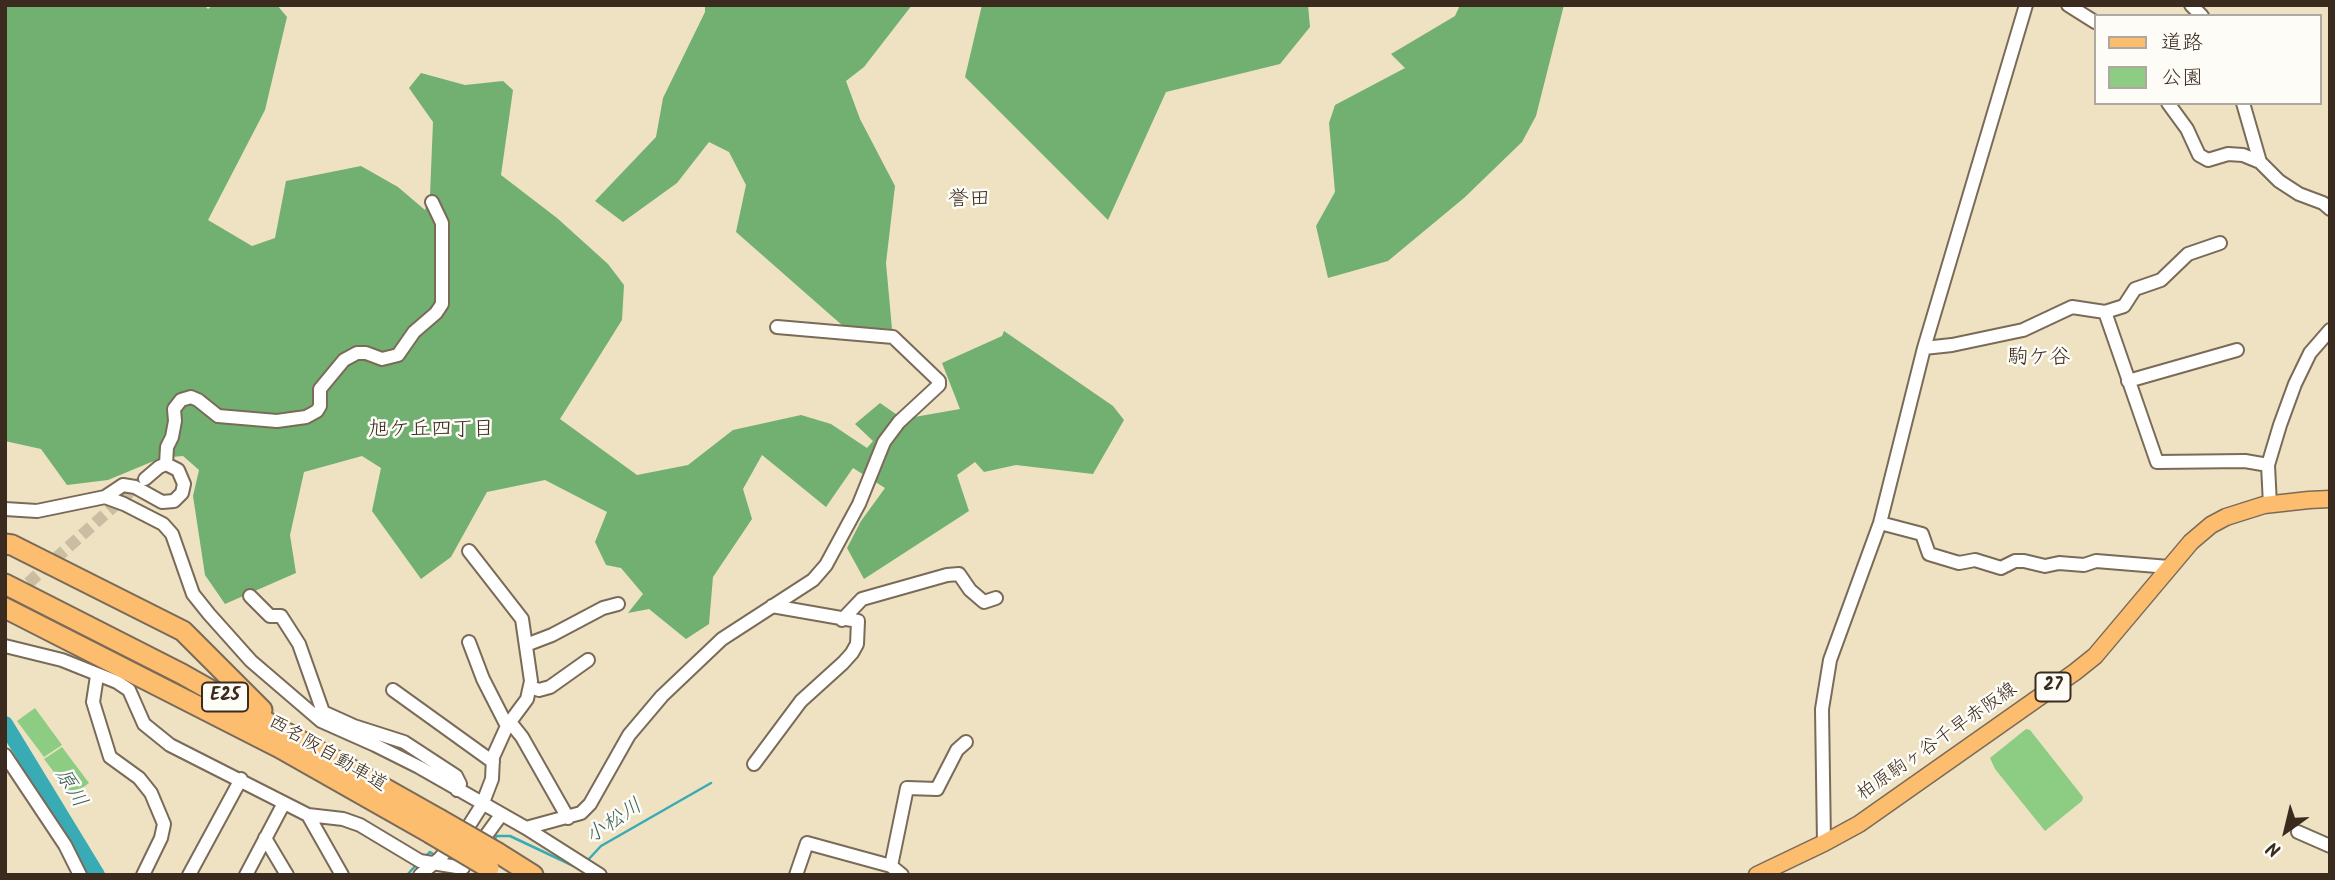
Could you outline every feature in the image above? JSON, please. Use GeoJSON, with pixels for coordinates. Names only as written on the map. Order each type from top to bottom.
{"type":"FeatureCollection","features":[{"type":"Feature","properties":{"kind":"highway"},"geometry":{"type":"LineString","coordinates":[[5,544],[12,545],[183,631],[280,727]]}},
{"type":"Feature","properties":{"kind":"highway","name":"西名阪自動車道"},"geometry":{"type":"LineString","coordinates":[[5,584],[85,622],[280,727],[496,865],[533,875]]}},
{"type":"Feature","properties":{"kind":"highway","name":"西名阪自動車道"},"geometry":{"type":"LineString","coordinates":[[5,608],[435,826]]}},
{"type":"Feature","properties":{"kind":"main road","name":"柏原駒ヶ谷千早赤阪線"},"geometry":{"type":"LineString","coordinates":[[1757,875],[1859,824],[2095,656],[2169,567],[2211,524],[2270,505],[2330,499]]}},
{"type":"Feature","properties":{"kind":"street"},"geometry":{"type":"LineString","coordinates":[[1824,843],[1822,709],[1825,685],[1837,638],[1880,523],[1924,348],[2026,5]]}},
{"type":"Feature","properties":{"kind":"street"},"geometry":{"type":"LineString","coordinates":[[2068,5],[2094,21]]}},
{"type":"Feature","properties":{"kind":"street"},"geometry":{"type":"LineString","coordinates":[[2169,105],[2187,129],[2199,155],[2208,160],[2228,154],[2243,155],[2260,162],[2279,181],[2330,209]]}},
{"type":"Feature","properties":{"kind":"street"},"geometry":{"type":"LineString","coordinates":[[2244,105],[2260,162]]}},
{"type":"Feature","properties":{"kind":"street"},"geometry":{"type":"LineString","coordinates":[[166,464],[167,447],[175,421],[174,410],[181,400],[191,397],[198,400],[218,416],[277,421],[306,417],[317,411],[320,406],[320,389],[344,360],[357,353],[366,353],[382,359],[398,355],[414,331],[436,313],[442,304],[442,223],[432,202]]}},
{"type":"Feature","properties":{"kind":"street"},"geometry":{"type":"LineString","coordinates":[[1924,348],[2023,330],[2072,307],[2105,312],[2124,306],[2135,289],[2161,280],[2188,254],[2220,243]]}},
{"type":"Feature","properties":{"kind":"street"},"geometry":{"type":"LineString","coordinates":[[2105,312],[2157,461],[2245,461],[2268,465]]}},
{"type":"Feature","properties":{"kind":"street"},"geometry":{"type":"LineString","coordinates":[[526,828],[581,813],[590,804],[629,734],[662,696],[722,639],[813,580],[826,565],[859,504],[884,442],[899,422],[939,385],[939,381],[893,337],[777,327]]}},
{"type":"Feature","properties":{"kind":"street"},"geometry":{"type":"LineString","coordinates":[[2270,505],[2268,465],[2295,384],[2310,353],[2330,330]]}},
{"type":"Feature","properties":{"kind":"street"},"geometry":{"type":"LineString","coordinates":[[2128,381],[2237,350]]}},
{"type":"Feature","properties":{"kind":"street"},"geometry":{"type":"LineString","coordinates":[[145,479],[166,464]]}},
{"type":"Feature","properties":{"kind":"street"},"geometry":{"type":"LineString","coordinates":[[5,509],[37,512],[105,497],[123,485],[162,502],[174,501],[182,493],[184,484],[177,470],[166,464]]}},
{"type":"Feature","properties":{"kind":"street"},"geometry":{"type":"LineString","coordinates":[[105,497],[163,524],[172,534],[193,594],[251,661],[296,702],[321,721],[419,767],[526,828],[600,875]]}},
{"type":"Feature","properties":{"kind":"street"},"geometry":{"type":"LineString","coordinates":[[1880,523],[1922,534],[1929,554],[1959,563],[1975,560],[2001,568],[2015,561],[2045,566],[2059,563],[2084,565],[2096,561],[2169,567]]}},
{"type":"Feature","properties":{"kind":"street"},"geometry":{"type":"LineString","coordinates":[[420,875],[470,824],[482,805],[492,779],[493,762],[508,724],[527,699],[531,681],[522,619],[469,551]]}},
{"type":"Feature","properties":{"kind":"street"},"geometry":{"type":"LineString","coordinates":[[842,620],[862,599],[947,575],[960,574],[970,590],[984,602],[996,598]]}},
{"type":"Feature","properties":{"kind":"street"},"geometry":{"type":"LineString","coordinates":[[250,596],[270,616],[281,616],[299,644],[323,712],[354,726],[404,742],[456,776],[460,784],[457,790]]}},
{"type":"Feature","properties":{"kind":"street"},"geometry":{"type":"LineString","coordinates":[[526,645],[552,635],[615,601]]}},
{"type":"Feature","properties":{"kind":"street"},"geometry":{"type":"LineString","coordinates":[[754,764],[801,701],[852,653],[857,644],[858,621],[772,606]]}},
{"type":"Feature","properties":{"kind":"street"},"geometry":{"type":"LineString","coordinates":[[469,642],[483,679],[508,724],[522,737],[568,818]]}},
{"type":"Feature","properties":{"kind":"street"},"geometry":{"type":"LineString","coordinates":[[5,646],[62,660],[117,682],[129,690],[145,724],[170,745],[308,815],[343,819],[360,825],[420,861],[459,871],[501,815]]}},
{"type":"Feature","properties":{"kind":"street"},"geometry":{"type":"LineString","coordinates":[[530,687],[539,690],[550,687],[588,660]]}},
{"type":"Feature","properties":{"kind":"street"},"geometry":{"type":"LineString","coordinates":[[97,676],[93,702],[110,757],[139,778],[151,793],[164,824],[161,838],[143,875]]}},
{"type":"Feature","properties":{"kind":"street"},"geometry":{"type":"LineString","coordinates":[[393,690],[493,762]]}},
{"type":"Feature","properties":{"kind":"street"},"geometry":{"type":"LineString","coordinates":[[891,866],[907,788],[937,789],[957,750],[966,742]]}},
{"type":"Feature","properties":{"kind":"street"},"geometry":{"type":"LineString","coordinates":[[5,755],[65,845],[80,875]]}},
{"type":"Feature","properties":{"kind":"street"},"geometry":{"type":"LineString","coordinates":[[190,875],[241,779]]}},
{"type":"Feature","properties":{"kind":"street"},"geometry":{"type":"LineString","coordinates":[[246,875],[284,803]]}},
{"type":"Feature","properties":{"kind":"street"},"geometry":{"type":"LineString","coordinates":[[308,815],[342,875]]}},
{"type":"Feature","properties":{"kind":"street"},"geometry":{"type":"LineString","coordinates":[[2298,832],[2330,846]]}},
{"type":"Feature","properties":{"kind":"street"},"geometry":{"type":"LineString","coordinates":[[265,838],[288,875]]}},
{"type":"Feature","properties":{"kind":"street"},"geometry":{"type":"LineString","coordinates":[[796,875],[807,843],[891,866],[902,875]]}},
{"type":"Feature","properties":{"kind":"green space"},"geometry":{"type":"Polygon","coordinates":[[[5,5],[204,5],[208,9],[213,5],[277,5],[287,17],[265,110],[208,220],[252,246],[275,238],[286,181],[361,166],[398,187],[425,210],[430,195],[433,122],[409,88],[421,73],[465,85],[503,81],[513,90],[501,175],[557,218],[608,264],[624,285],[622,320],[560,419],[637,475],[688,465],[733,430],[801,415],[831,424],[867,448],[873,441],[855,424],[880,403],[903,419],[960,409],[942,363],[1002,336],[1004,331],[1113,406],[1124,420],[1093,474],[1016,465],[984,472],[975,462],[957,475],[969,511],[864,579],[847,548],[861,521],[885,488],[853,468],[826,507],[762,455],[743,489],[752,519],[713,577],[709,624],[686,639],[649,609],[628,613],[643,594],[621,568],[606,565],[595,542],[607,512],[545,480],[487,492],[451,557],[421,579],[372,511],[381,468],[362,456],[304,472],[290,535],[296,573],[225,604],[205,575],[193,496],[199,470],[183,456],[161,458],[108,480],[67,485],[41,449],[5,441],[5,5]]]}},
{"type":"Feature","properties":{"kind":"green space"},"geometry":{"type":"Polygon","coordinates":[[[705,5],[912,5],[864,67],[846,81],[860,119],[895,186],[886,263],[892,329],[843,326],[736,232],[746,185],[729,152],[709,142],[677,183],[623,222],[595,201],[656,137],[663,98],[705,12],[705,5]]]}},
{"type":"Feature","properties":{"kind":"green space"},"geometry":{"type":"Polygon","coordinates":[[[982,5],[1308,5],[1310,27],[1280,64],[1166,92],[1108,220],[965,77],[982,5]]]}},
{"type":"Feature","properties":{"kind":"green space"},"geometry":{"type":"Polygon","coordinates":[[[1460,5],[1564,5],[1536,116],[1522,142],[1464,198],[1388,261],[1328,278],[1316,226],[1335,192],[1329,123],[1335,105],[1405,68],[1391,54],[1455,16],[1460,5]]]}},
{"type":"Feature","properties":{"kind":"green space"},"geometry":{"type":"Polygon","coordinates":[[[35,708],[62,745],[44,757],[17,721],[35,708]]]}},
{"type":"Feature","properties":{"kind":"green space"},"geometry":{"type":"Polygon","coordinates":[[[2026,729],[2030,730],[2083,797],[2082,801],[2045,831],[1995,769],[1990,758],[2026,729]]]}},
{"type":"Feature","properties":{"kind":"green space"},"geometry":{"type":"Polygon","coordinates":[[[62,747],[89,783],[72,796],[44,759],[62,747]]]}},
{"type":"Feature","properties":{"kind":"waterway","name":"原川"},"geometry":{"type":"LineString","coordinates":[[5,724],[97,875]]}},
{"type":"Feature","properties":{"kind":"waterway","name":"小松川"},"geometry":{"type":"LineString","coordinates":[[587,861],[601,846],[711,783]]}},
{"type":"Feature","properties":{"kind":"waterway","name":"小松川"},"geometry":{"type":"LineString","coordinates":[[493,841],[497,836],[510,836],[580,869]]}},
{"type":"Feature","properties":{"kind":"waterway","name":"小松川"},"geometry":{"type":"LineString","coordinates":[[425,857],[430,852],[436,856]]}},
{"type":"Feature","properties":{"kind":"waterway","name":"小松川"},"geometry":{"type":"LineString","coordinates":[[407,875],[417,864]]}},
{"type":"Feature","properties":{"kind":"tunnel"},"geometry":{"type":"LineString","coordinates":[[15,595],[142,481]]}},
{"type":"Feature","properties":{"kind":"district","name":"誉田"},"geometry":{"type":"Point","coordinates":[969,201]}},
{"type":"Feature","properties":{"kind":"district","name":"駒ケ谷"},"geometry":{"type":"Point","coordinates":[2039,359]}},
{"type":"Feature","properties":{"kind":"district","name":"旭ケ丘四丁目"},"geometry":{"type":"Point","coordinates":[431,431]}}]}
